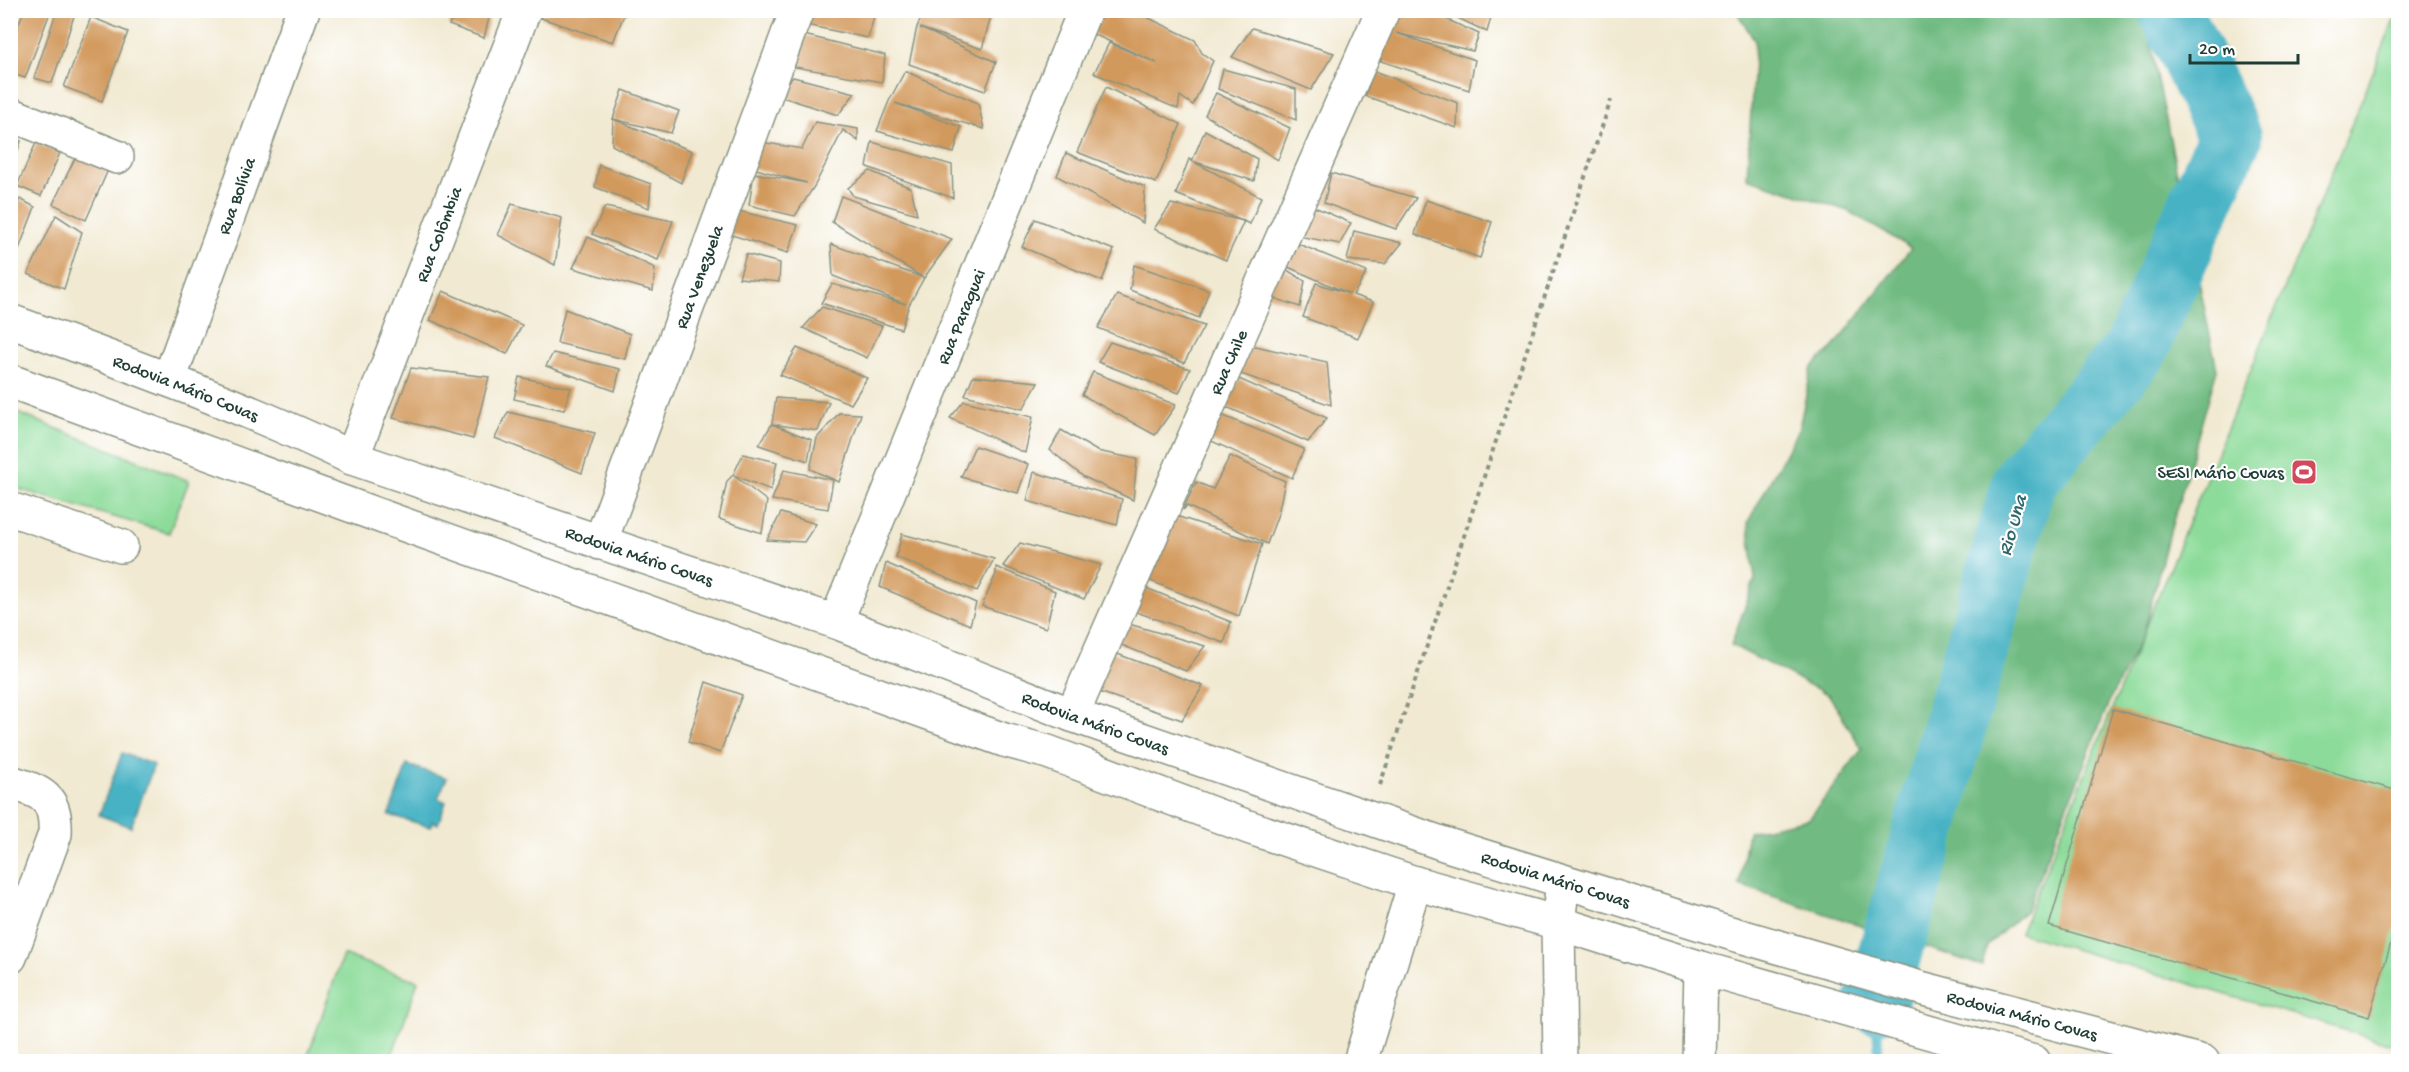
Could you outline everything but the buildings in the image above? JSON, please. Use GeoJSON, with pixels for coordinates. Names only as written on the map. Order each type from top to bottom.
{"type":"FeatureCollection","features":[{"type":"Feature","properties":{"kind":"main road","name":"Rua Bolívia"},"geometry":{"type":"LineString","coordinates":[[169,380],[303,10]]}},
{"type":"Feature","properties":{"kind":"main road","name":"Rua Colômbia"},"geometry":{"type":"LineString","coordinates":[[352,458],[524,10]]}},
{"type":"Feature","properties":{"kind":"main road","name":"Rua Venezuela"},"geometry":{"type":"LineString","coordinates":[[600,543],[797,10]]}},
{"type":"Feature","properties":{"kind":"main road","name":"Rua Paraguai"},"geometry":{"type":"LineString","coordinates":[[836,622],[1085,10]]}},
{"type":"Feature","properties":{"kind":"main road","name":"Rua Chile"},"geometry":{"type":"LineString","coordinates":[[1072,715],[1383,10]]}},
{"type":"Feature","properties":{"kind":"main road"},"geometry":{"type":"LineString","coordinates":[[10,114],[117,157]]}},
{"type":"Feature","properties":{"kind":"main road","name":"Rodovia Mário Covas"},"geometry":{"type":"LineString","coordinates":[[10,321],[169,380],[352,458],[836,622],[1072,715],[1444,844],[1563,882],[1924,989],[2204,1062]]}},
{"type":"Feature","properties":{"kind":"main road"},"geometry":{"type":"LineString","coordinates":[[10,381],[938,717],[1004,740],[1048,752],[1248,827],[1415,883],[1558,922],[1701,968],[2034,1062]]}},
{"type":"Feature","properties":{"kind":"main road"},"geometry":{"type":"LineString","coordinates":[[10,509],[121,546]]}},
{"type":"Feature","properties":{"kind":"main road"},"geometry":{"type":"LineString","coordinates":[[10,957],[55,834],[54,811],[48,799],[22,786]]}},
{"type":"Feature","properties":{"kind":"main road"},"geometry":{"type":"LineString","coordinates":[[1560,1062],[1558,922],[1563,882]]}},
{"type":"Feature","properties":{"kind":"main road"},"geometry":{"type":"LineString","coordinates":[[1360,1062],[1415,883]]}},
{"type":"Feature","properties":{"kind":"main road"},"geometry":{"type":"LineString","coordinates":[[1699,1062],[1701,968]]}},
{"type":"Feature","properties":{"kind":"path"},"geometry":{"type":"LineString","coordinates":[[1369,817],[1611,100]]}},
{"type":"Feature","properties":{"kind":"green space"},"geometry":{"type":"Polygon","coordinates":[[[1736,11],[2144,11],[2217,370],[2163,556],[2144,632],[2109,702],[2026,910],[1987,946],[1982,966],[1739,885],[1748,832],[1809,819],[1862,749],[1829,695],[1731,645],[1755,579],[1748,522],[1799,428],[1812,367],[1834,347],[1911,248],[1848,211],[1747,178],[1755,41],[1736,11]]]}},
{"type":"Feature","properties":{"kind":"green space","name":"SESI Mário Covas"},"geometry":{"type":"Polygon","coordinates":[[[2398,11],[2398,1046],[2020,933],[2398,11]]]}},
{"type":"Feature","properties":{"kind":"green space"},"geometry":{"type":"Polygon","coordinates":[[[10,410],[189,481],[169,533],[11,487],[10,410]]]}},
{"type":"Feature","properties":{"kind":"green space"},"geometry":{"type":"Polygon","coordinates":[[[343,955],[418,981],[390,1061],[306,1061],[343,955]]]}},
{"type":"Feature","properties":{"kind":"water"},"geometry":{"type":"Polygon","coordinates":[[[122,753],[154,765],[131,827],[99,815],[122,753]]]}},
{"type":"Feature","properties":{"kind":"water"},"geometry":{"type":"Polygon","coordinates":[[[407,765],[447,778],[438,798],[446,802],[438,824],[432,821],[431,827],[389,815],[407,765]]]}},
{"type":"Feature","properties":{"kind":"waterway","name":"Rio Una"},"geometry":{"type":"LineString","coordinates":[[1876,1002],[2024,481],[2135,351],[2230,137],[2170,10]]}},
{"type":"Feature","properties":{"kind":"waterway","name":"Rio Una"},"geometry":{"type":"LineString","coordinates":[[1877,1023],[1879,1062]]}},
{"type":"Feature","properties":{"kind":"place","name":"SESI Mário Covas"},"geometry":{"type":"Point","coordinates":[2304,472]}}]}
